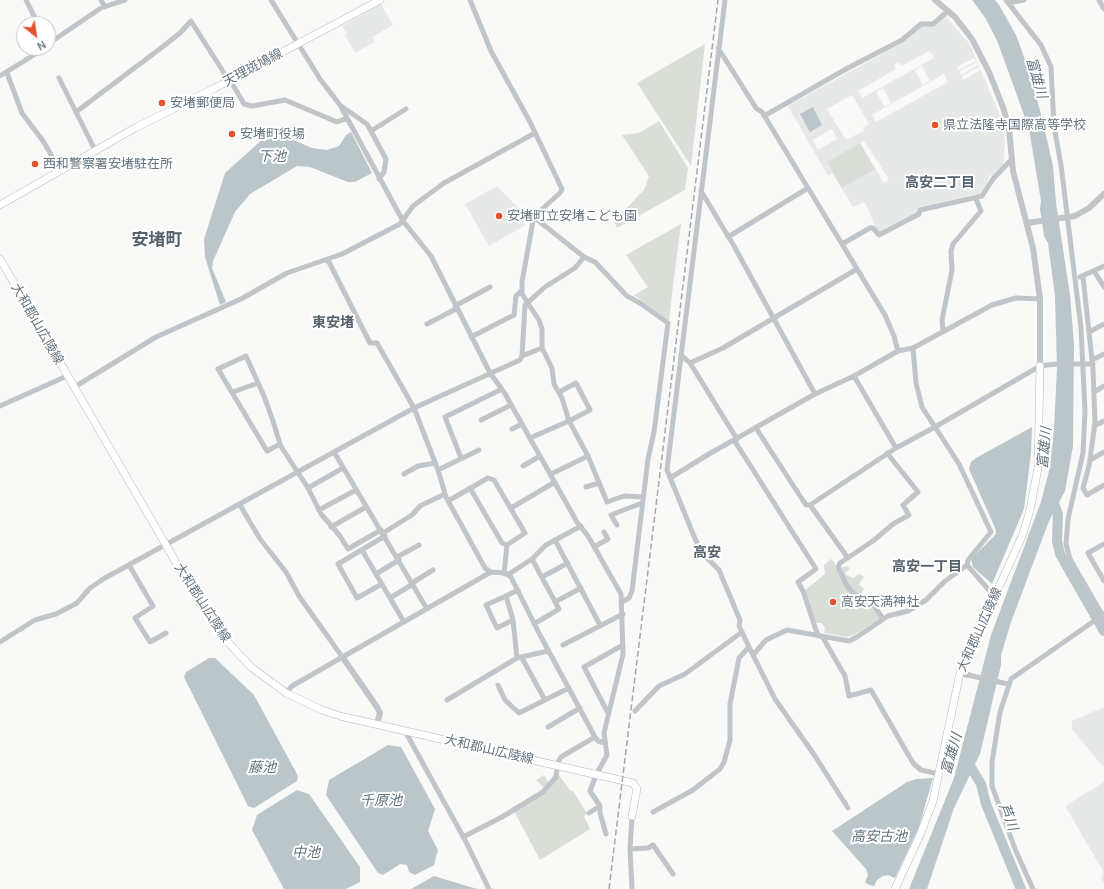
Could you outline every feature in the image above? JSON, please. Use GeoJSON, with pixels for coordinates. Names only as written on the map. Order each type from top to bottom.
{"type":"FeatureCollection","features":[{"type":"Feature","properties":{"kind":"main road","name":"天理斑鳩線"},"geometry":{"type":"LineString","coordinates":[[0,205],[95,150],[380,0]]}},
{"type":"Feature","properties":{"kind":"main road","name":"大和郡山広陵線"},"geometry":{"type":"LineString","coordinates":[[0,260],[73,388],[214,626],[251,667],[286,693],[322,710],[635,785],[637,789],[632,816]]}},
{"type":"Feature","properties":{"kind":"main road","name":"大和郡山広陵線"},"geometry":{"type":"LineString","coordinates":[[895,889],[920,835],[933,801],[960,674],[1023,534],[1036,486],[1038,468],[1040,366]]}},
{"type":"Feature","properties":{"kind":"street"},"geometry":{"type":"LineString","coordinates":[[26,0],[34,16]]}},
{"type":"Feature","properties":{"kind":"street"},"geometry":{"type":"LineString","coordinates":[[101,0],[105,7]]}},
{"type":"Feature","properties":{"kind":"street"},"geometry":{"type":"LineString","coordinates":[[56,38],[105,7],[125,0]]}},
{"type":"Feature","properties":{"kind":"street"},"geometry":{"type":"LineString","coordinates":[[271,0],[320,79],[340,105],[403,221],[431,256],[490,373],[502,389],[618,588],[622,602],[623,645],[604,733],[604,743],[607,755],[596,775],[590,791],[600,806],[600,813],[606,834]]}},
{"type":"Feature","properties":{"kind":"street"},"geometry":{"type":"LineString","coordinates":[[470,0],[485,33],[490,51],[527,115],[562,189],[560,193],[535,218],[522,290],[542,329],[542,348],[552,368],[554,384],[559,392],[569,421],[588,456],[607,502],[624,496],[643,500]]}},
{"type":"Feature","properties":{"kind":"street"},"geometry":{"type":"LineString","coordinates":[[725,0],[667,470],[696,541],[703,554],[719,570],[740,620],[739,626],[774,699],[815,756],[848,808]]}},
{"type":"Feature","properties":{"kind":"street"},"geometry":{"type":"LineString","coordinates":[[935,0],[955,17],[972,39],[989,72],[1003,107],[1009,128],[1011,160],[1029,223],[1033,248],[1040,299],[1040,366]]}},
{"type":"Feature","properties":{"kind":"street"},"geometry":{"type":"LineString","coordinates":[[1007,2],[1024,0]]}},
{"type":"Feature","properties":{"kind":"street"},"geometry":{"type":"LineString","coordinates":[[1099,0],[1104,9]]}},
{"type":"Feature","properties":{"kind":"street"},"geometry":{"type":"LineString","coordinates":[[1007,2],[1041,45],[1051,67],[1054,126],[1076,278],[1085,411],[1084,444],[1068,519],[1066,544],[1070,559],[1103,616],[1014,676],[1008,684],[1000,712],[992,762],[992,780],[996,799],[1015,849],[1033,889]]}},
{"type":"Feature","properties":{"kind":"street"},"geometry":{"type":"LineString","coordinates":[[764,116],[846,69],[902,40],[921,24],[933,24],[948,11]]}},
{"type":"Feature","properties":{"kind":"street"},"geometry":{"type":"LineString","coordinates":[[76,112],[175,37],[191,21],[244,104],[252,106],[285,100],[337,122],[347,118]]}},
{"type":"Feature","properties":{"kind":"street"},"geometry":{"type":"LineString","coordinates":[[718,48],[756,108],[762,112],[885,315],[894,336],[898,351]]}},
{"type":"Feature","properties":{"kind":"street"},"geometry":{"type":"LineString","coordinates":[[0,76],[33,56]]}},
{"type":"Feature","properties":{"kind":"street"},"geometry":{"type":"LineString","coordinates":[[6,73],[22,113],[43,141],[60,170]]}},
{"type":"Feature","properties":{"kind":"street"},"geometry":{"type":"LineString","coordinates":[[59,78],[95,150]]}},
{"type":"Feature","properties":{"kind":"street"},"geometry":{"type":"LineString","coordinates":[[340,105],[367,124],[386,158],[384,172],[379,179]]}},
{"type":"Feature","properties":{"kind":"street"},"geometry":{"type":"LineString","coordinates":[[371,131],[406,109]]}},
{"type":"Feature","properties":{"kind":"street"},"geometry":{"type":"LineString","coordinates":[[73,388],[156,337],[241,299],[287,273],[328,260],[362,244],[403,221],[413,206],[444,183],[535,133]]}},
{"type":"Feature","properties":{"kind":"street"},"geometry":{"type":"LineString","coordinates":[[842,244],[870,228],[873,228],[879,235],[919,214],[920,210],[972,198],[976,199],[982,196],[994,179],[1011,160]]}},
{"type":"Feature","properties":{"kind":"street"},"geometry":{"type":"LineString","coordinates":[[728,237],[808,188]]}},
{"type":"Feature","properties":{"kind":"street"},"geometry":{"type":"LineString","coordinates":[[701,190],[815,394]]}},
{"type":"Feature","properties":{"kind":"street"},"geometry":{"type":"LineString","coordinates":[[1029,223],[1067,218],[1089,208],[1104,194]]}},
{"type":"Feature","properties":{"kind":"street"},"geometry":{"type":"LineString","coordinates":[[943,331],[942,320],[952,270],[951,251],[953,244],[980,211],[976,199]]}},
{"type":"Feature","properties":{"kind":"street"},"geometry":{"type":"LineString","coordinates":[[535,218],[584,257],[599,265],[627,296],[640,303],[668,323],[654,432],[648,458],[632,591],[629,598],[622,602]]}},
{"type":"Feature","properties":{"kind":"street"},"geometry":{"type":"LineString","coordinates":[[522,356],[526,305],[545,286],[575,268],[584,257]]}},
{"type":"Feature","properties":{"kind":"street"},"geometry":{"type":"LineString","coordinates":[[328,260],[370,343],[377,343],[414,408],[438,470],[448,501],[485,568],[491,572],[506,574],[532,559],[546,545],[581,526]]}},
{"type":"Feature","properties":{"kind":"street"},"geometry":{"type":"LineString","coordinates":[[1076,278],[1083,277],[1104,266]]}},
{"type":"Feature","properties":{"kind":"street"},"geometry":{"type":"LineString","coordinates":[[690,363],[706,358],[856,269]]}},
{"type":"Feature","properties":{"kind":"street"},"geometry":{"type":"LineString","coordinates":[[1094,271],[1104,287]]}},
{"type":"Feature","properties":{"kind":"street"},"geometry":{"type":"LineString","coordinates":[[1083,277],[1093,362],[1094,392],[1094,426],[1090,460],[1083,488],[1087,495],[1104,485]]}},
{"type":"Feature","properties":{"kind":"street"},"geometry":{"type":"LineString","coordinates":[[427,324],[490,287]]}},
{"type":"Feature","properties":{"kind":"street"},"geometry":{"type":"LineString","coordinates":[[471,337],[514,315],[516,296],[522,290]]}},
{"type":"Feature","properties":{"kind":"street"},"geometry":{"type":"LineString","coordinates":[[670,478],[815,394],[854,376],[898,351],[913,348],[992,305],[1016,298],[1040,299]]}},
{"type":"Feature","properties":{"kind":"street"},"geometry":{"type":"LineString","coordinates":[[1089,332],[1104,324]]}},
{"type":"Feature","properties":{"kind":"street"},"geometry":{"type":"LineString","coordinates":[[0,642],[35,620],[56,614],[77,602],[95,584],[240,505],[297,472],[379,429],[414,408],[520,360],[522,356],[542,348]]}},
{"type":"Feature","properties":{"kind":"street"},"geometry":{"type":"LineString","coordinates":[[753,655],[766,640],[787,630],[849,641],[883,619],[919,605],[944,582],[967,565],[968,560],[991,532],[959,464],[922,407],[916,383],[913,348]]}},
{"type":"Feature","properties":{"kind":"street"},"geometry":{"type":"LineString","coordinates":[[810,505],[887,453],[936,427],[1040,366],[1093,362],[1104,354]]}},
{"type":"Feature","properties":{"kind":"street"},"geometry":{"type":"LineString","coordinates":[[681,355],[690,363],[735,439],[816,569],[798,582],[803,591],[816,630],[845,676],[849,696],[871,690],[913,763],[921,770],[939,774]]}},
{"type":"Feature","properties":{"kind":"street"},"geometry":{"type":"LineString","coordinates":[[280,444],[267,451],[218,368],[246,356],[258,383],[280,444],[308,488],[319,510],[331,527],[340,536],[348,549],[383,533]]}},
{"type":"Feature","properties":{"kind":"street"},"geometry":{"type":"LineString","coordinates":[[0,406],[67,376]]}},
{"type":"Feature","properties":{"kind":"street"},"geometry":{"type":"LineString","coordinates":[[854,376],[896,448]]}},
{"type":"Feature","properties":{"kind":"street"},"geometry":{"type":"LineString","coordinates":[[233,392],[258,383]]}},
{"type":"Feature","properties":{"kind":"street"},"geometry":{"type":"LineString","coordinates":[[530,438],[590,410],[576,383],[559,392]]}},
{"type":"Feature","properties":{"kind":"street"},"geometry":{"type":"LineString","coordinates":[[1094,392],[1104,386]]}},
{"type":"Feature","properties":{"kind":"street"},"geometry":{"type":"LineString","coordinates":[[461,458],[445,417],[502,389]]}},
{"type":"Feature","properties":{"kind":"street"},"geometry":{"type":"LineString","coordinates":[[481,420],[511,405]]}},
{"type":"Feature","properties":{"kind":"street"},"geometry":{"type":"LineString","coordinates":[[1094,426],[1104,421]]}},
{"type":"Feature","properties":{"kind":"street"},"geometry":{"type":"LineString","coordinates":[[512,429],[522,424]]}},
{"type":"Feature","properties":{"kind":"street"},"geometry":{"type":"LineString","coordinates":[[756,428],[802,500],[806,505],[810,505],[848,558]]}},
{"type":"Feature","properties":{"kind":"street"},"geometry":{"type":"LineString","coordinates":[[438,470],[479,450]]}},
{"type":"Feature","properties":{"kind":"street"},"geometry":{"type":"LineString","coordinates":[[334,452],[427,609]]}},
{"type":"Feature","properties":{"kind":"street"},"geometry":{"type":"LineString","coordinates":[[1090,460],[1104,452]]}},
{"type":"Feature","properties":{"kind":"street"},"geometry":{"type":"LineString","coordinates":[[883,619],[869,598],[856,596],[840,573],[838,566],[840,563],[873,541],[893,524],[909,516],[903,505],[918,492],[887,453]]}},
{"type":"Feature","properties":{"kind":"street"},"geometry":{"type":"LineString","coordinates":[[523,466],[540,456]]}},
{"type":"Feature","properties":{"kind":"street"},"geometry":{"type":"LineString","coordinates":[[551,474],[588,456]]}},
{"type":"Feature","properties":{"kind":"street"},"geometry":{"type":"LineString","coordinates":[[404,474],[418,466],[435,463]]}},
{"type":"Feature","properties":{"kind":"street"},"geometry":{"type":"LineString","coordinates":[[308,488],[343,468]]}},
{"type":"Feature","properties":{"kind":"street"},"geometry":{"type":"LineString","coordinates":[[448,501],[488,478],[494,480],[526,533],[507,545]]}},
{"type":"Feature","properties":{"kind":"street"},"geometry":{"type":"LineString","coordinates":[[511,508],[555,482]]}},
{"type":"Feature","properties":{"kind":"street"},"geometry":{"type":"LineString","coordinates":[[586,487],[599,483]]}},
{"type":"Feature","properties":{"kind":"street"},"geometry":{"type":"LineString","coordinates":[[470,488],[502,544],[507,545]]}},
{"type":"Feature","properties":{"kind":"street"},"geometry":{"type":"LineString","coordinates":[[319,510],[356,490]]}},
{"type":"Feature","properties":{"kind":"street"},"geometry":{"type":"LineString","coordinates":[[382,584],[357,598],[338,564],[362,550],[383,533],[412,515],[420,506],[445,494]]}},
{"type":"Feature","properties":{"kind":"street"},"geometry":{"type":"LineString","coordinates":[[617,525],[611,515],[643,500]]}},
{"type":"Feature","properties":{"kind":"street"},"geometry":{"type":"LineString","coordinates":[[240,505],[260,538],[286,572],[299,596],[377,707],[380,713],[377,724]]}},
{"type":"Feature","properties":{"kind":"street"},"geometry":{"type":"LineString","coordinates":[[331,527],[366,507]]}},
{"type":"Feature","properties":{"kind":"street"},"geometry":{"type":"LineString","coordinates":[[594,547],[608,539],[604,532]]}},
{"type":"Feature","properties":{"kind":"street"},"geometry":{"type":"LineString","coordinates":[[555,540],[600,625]]}},
{"type":"Feature","properties":{"kind":"street"},"geometry":{"type":"LineString","coordinates":[[1104,544],[1088,553],[1104,581]]}},
{"type":"Feature","properties":{"kind":"street"},"geometry":{"type":"LineString","coordinates":[[376,574],[419,545]]}},
{"type":"Feature","properties":{"kind":"street"},"geometry":{"type":"LineString","coordinates":[[507,545],[506,574],[518,590],[548,651],[595,737],[598,741],[604,743]]}},
{"type":"Feature","properties":{"kind":"street"},"geometry":{"type":"LineString","coordinates":[[362,550],[404,622]]}},
{"type":"Feature","properties":{"kind":"street"},"geometry":{"type":"LineString","coordinates":[[532,559],[559,609],[534,624]]}},
{"type":"Feature","properties":{"kind":"street"},"geometry":{"type":"LineString","coordinates":[[542,576],[568,563]]}},
{"type":"Feature","properties":{"kind":"street"},"geometry":{"type":"LineString","coordinates":[[129,565],[153,606],[135,618],[151,644],[166,633]]}},
{"type":"Feature","properties":{"kind":"street"},"geometry":{"type":"LineString","coordinates":[[967,565],[995,597]]}},
{"type":"Feature","properties":{"kind":"street"},"geometry":{"type":"LineString","coordinates":[[390,598],[433,570]]}},
{"type":"Feature","properties":{"kind":"street"},"geometry":{"type":"LineString","coordinates":[[286,693],[292,686],[491,572]]}},
{"type":"Feature","properties":{"kind":"street"},"geometry":{"type":"LineString","coordinates":[[555,602],[581,588]]}},
{"type":"Feature","properties":{"kind":"street"},"geometry":{"type":"LineString","coordinates":[[513,620],[497,628],[486,605],[518,590]]}},
{"type":"Feature","properties":{"kind":"street"},"geometry":{"type":"LineString","coordinates":[[506,596],[513,620],[519,658],[544,700]]}},
{"type":"Feature","properties":{"kind":"street"},"geometry":{"type":"LineString","coordinates":[[563,645],[623,614]]}},
{"type":"Feature","properties":{"kind":"street"},"geometry":{"type":"LineString","coordinates":[[635,711],[659,686],[685,674],[742,632]]}},
{"type":"Feature","properties":{"kind":"street"},"geometry":{"type":"LineString","coordinates":[[608,713],[584,667],[623,645]]}},
{"type":"Feature","properties":{"kind":"street"},"geometry":{"type":"LineString","coordinates":[[653,812],[693,790],[720,770],[724,762],[730,740],[730,704],[739,658],[749,647]]}},
{"type":"Feature","properties":{"kind":"street"},"geometry":{"type":"LineString","coordinates":[[447,700],[519,658],[548,651]]}},
{"type":"Feature","properties":{"kind":"street"},"geometry":{"type":"LineString","coordinates":[[960,674],[1008,684]]}},
{"type":"Feature","properties":{"kind":"street"},"geometry":{"type":"LineString","coordinates":[[498,685],[505,700],[519,713],[568,688]]}},
{"type":"Feature","properties":{"kind":"street"},"geometry":{"type":"LineString","coordinates":[[548,728],[580,708]]}},
{"type":"Feature","properties":{"kind":"street"},"geometry":{"type":"LineString","coordinates":[[405,731],[463,837],[489,889]]}},
{"type":"Feature","properties":{"kind":"street"},"geometry":{"type":"LineString","coordinates":[[463,837],[502,817],[544,792],[556,777],[561,757],[595,737]]}},
{"type":"Feature","properties":{"kind":"street"},"geometry":{"type":"LineString","coordinates":[[589,813],[600,806]]}},
{"type":"Feature","properties":{"kind":"street"},"geometry":{"type":"LineString","coordinates":[[632,816],[630,849],[632,889]]}},
{"type":"Feature","properties":{"kind":"street"},"geometry":{"type":"LineString","coordinates":[[630,849],[648,848],[653,845],[673,874]]}},
{"type":"Feature","properties":{"kind":"shaded area"},"geometry":{"type":"Polygon","coordinates":[[[381,4],[393,25],[372,37],[375,42],[355,53],[345,35],[347,34],[342,26],[381,4]]]}},
{"type":"Feature","properties":{"kind":"shaded area","name":"県立法隆寺国際高等学校"},"geometry":{"type":"Polygon","coordinates":[[[945,16],[969,43],[980,68],[979,67],[962,76],[963,80],[981,70],[1002,121],[1005,144],[1003,166],[993,176],[989,175],[988,181],[978,197],[975,194],[919,208],[915,214],[878,233],[865,202],[853,207],[832,173],[828,176],[788,106],[902,43],[921,26],[945,16]],[[930,51],[901,66],[898,62],[894,65],[896,69],[858,91],[862,98],[934,58],[930,51]],[[974,58],[957,67],[958,70],[976,61],[974,58]],[[977,62],[959,72],[961,75],[978,65],[977,62]],[[922,66],[915,70],[923,85],[930,81],[922,66]],[[944,74],[872,115],[876,122],[948,82],[944,74]],[[883,88],[876,92],[885,107],[891,103],[883,88]],[[852,95],[827,109],[846,140],[865,130],[863,128],[869,124],[852,95]],[[832,129],[813,140],[818,150],[837,139],[832,129]],[[864,141],[860,143],[884,183],[889,179],[864,141]]]}},
{"type":"Feature","properties":{"kind":"shaded area"},"geometry":{"type":"Polygon","coordinates":[[[705,44],[691,166],[637,83],[705,44]]]}},
{"type":"Feature","properties":{"kind":"shaded area"},"geometry":{"type":"Polygon","coordinates":[[[659,121],[688,168],[685,190],[617,228],[614,221],[644,190],[649,176],[622,135],[639,133],[659,121]]]}},
{"type":"Feature","properties":{"kind":"shaded area"},"geometry":{"type":"Polygon","coordinates":[[[860,143],[875,169],[842,188],[827,162],[860,143]]]}},
{"type":"Feature","properties":{"kind":"shaded area","name":"安堵町立安堵こども園"},"geometry":{"type":"Polygon","coordinates":[[[497,186],[527,217],[524,226],[489,246],[465,204],[497,186]]]}},
{"type":"Feature","properties":{"kind":"shaded area"},"geometry":{"type":"Polygon","coordinates":[[[681,224],[669,321],[634,295],[648,287],[626,255],[681,224]]]}},
{"type":"Feature","properties":{"kind":"shaded area"},"geometry":{"type":"Polygon","coordinates":[[[831,559],[835,563],[835,569],[848,566],[849,569],[845,574],[853,578],[859,574],[864,577],[859,584],[864,589],[858,598],[869,601],[880,619],[854,635],[847,637],[824,633],[825,628],[821,623],[816,623],[804,591],[825,574],[824,565],[831,559]]]}},
{"type":"Feature","properties":{"kind":"shaded area"},"geometry":{"type":"Polygon","coordinates":[[[1104,707],[1104,768],[1072,729],[1072,721],[1104,707]]]}},
{"type":"Feature","properties":{"kind":"shaded area"},"geometry":{"type":"Polygon","coordinates":[[[558,774],[571,791],[573,791],[587,813],[584,816],[590,829],[540,860],[514,811],[545,793],[558,774]]]}},
{"type":"Feature","properties":{"kind":"shaded area"},"geometry":{"type":"Polygon","coordinates":[[[544,775],[549,783],[544,788],[536,780],[544,775]]]}},
{"type":"Feature","properties":{"kind":"shaded area"},"geometry":{"type":"Polygon","coordinates":[[[1104,782],[1104,884],[1101,879],[1103,871],[1065,806],[1104,782]]]}},
{"type":"Feature","properties":{"kind":"water"},"geometry":{"type":"Polygon","coordinates":[[[972,0],[995,0],[1016,35],[1030,73],[1053,166],[1056,203],[1070,295],[1074,345],[1073,446],[1065,491],[1049,521],[1011,622],[1001,655],[1001,665],[980,754],[954,808],[927,889],[909,889],[954,778],[991,635],[1041,502],[1050,467],[1054,429],[1057,368],[1055,296],[1048,243],[1044,236],[1040,209],[1041,201],[1029,129],[998,43],[986,19],[972,0]]]}},
{"type":"Feature","properties":{"kind":"water"},"geometry":{"type":"Polygon","coordinates":[[[813,107],[822,125],[810,132],[800,114],[813,107]]]}},
{"type":"Feature","properties":{"kind":"water","name":"下池"},"geometry":{"type":"Polygon","coordinates":[[[351,132],[372,173],[355,182],[348,182],[310,167],[297,166],[250,194],[235,212],[213,261],[212,268],[226,302],[220,305],[205,257],[204,239],[225,173],[265,137],[274,135],[284,136],[312,148],[327,150],[339,146],[346,135],[351,132]]]}},
{"type":"Feature","properties":{"kind":"water"},"geometry":{"type":"Polygon","coordinates":[[[1032,427],[1031,453],[1024,509],[992,584],[973,567],[971,559],[996,534],[996,530],[969,469],[971,462],[976,458],[1032,427]]]}},
{"type":"Feature","properties":{"kind":"water","name":"藤池"},"geometry":{"type":"Polygon","coordinates":[[[209,658],[215,658],[254,695],[298,776],[297,781],[254,808],[248,806],[184,677],[186,672],[209,658]]]}},
{"type":"Feature","properties":{"kind":"water","name":"千原池"},"geometry":{"type":"Polygon","coordinates":[[[388,745],[401,747],[435,809],[428,831],[438,850],[434,865],[415,875],[409,872],[407,865],[400,864],[383,875],[378,873],[326,795],[329,780],[388,745]]]}},
{"type":"Feature","properties":{"kind":"water","name":"高安古池"},"geometry":{"type":"Polygon","coordinates":[[[933,778],[919,827],[895,878],[888,875],[883,876],[877,880],[874,886],[869,885],[865,882],[868,875],[866,869],[832,831],[907,782],[917,779],[933,778]]]}},
{"type":"Feature","properties":{"kind":"water","name":"中池"},"geometry":{"type":"Polygon","coordinates":[[[297,790],[309,794],[360,867],[360,882],[346,889],[284,889],[252,830],[257,815],[297,790]]]}},
{"type":"Feature","properties":{"kind":"water"},"geometry":{"type":"Polygon","coordinates":[[[434,876],[477,889],[411,889],[434,876]]]}},
{"type":"Feature","properties":{"kind":"waterway"},"geometry":{"type":"LineString","coordinates":[[1051,503],[1055,506],[1058,514],[1057,541],[1060,554],[1104,631]]}},
{"type":"Feature","properties":{"kind":"waterway","name":"芦川"},"geometry":{"type":"LineString","coordinates":[[966,759],[981,784],[986,804],[1021,889]]}},
{"type":"Feature","properties":{"kind":"railway"},"geometry":{"type":"LineString","coordinates":[[609,889],[718,0]]}},
{"type":"Feature","properties":{"kind":"place","name":"安堵郵便局"},"geometry":{"type":"Point","coordinates":[162,103]}},
{"type":"Feature","properties":{"kind":"place","name":"県立法隆寺国際高等学校"},"geometry":{"type":"Point","coordinates":[935,125]}},
{"type":"Feature","properties":{"kind":"place","name":"安堵町役場"},"geometry":{"type":"Point","coordinates":[232,134]}},
{"type":"Feature","properties":{"kind":"place","name":"西和警察署安堵駐在所"},"geometry":{"type":"Point","coordinates":[35,164]}},
{"type":"Feature","properties":{"kind":"place","name":"安堵町立安堵こども園"},"geometry":{"type":"Point","coordinates":[499,216]}},
{"type":"Feature","properties":{"kind":"place","name":"高安天満神社"},"geometry":{"type":"Point","coordinates":[833,602]}},
{"type":"Feature","properties":{"kind":"district","name":"高安二丁目"},"geometry":{"type":"Point","coordinates":[940,183]}},
{"type":"Feature","properties":{"kind":"district","name":"安堵町"},"geometry":{"type":"Point","coordinates":[157,240]}},
{"type":"Feature","properties":{"kind":"district","name":"東安堵"},"geometry":{"type":"Point","coordinates":[333,323]}},
{"type":"Feature","properties":{"kind":"district","name":"高安"},"geometry":{"type":"Point","coordinates":[707,553]}},
{"type":"Feature","properties":{"kind":"district","name":"高安一丁目"},"geometry":{"type":"Point","coordinates":[927,567]}},
{"type":"Feature","properties":{"kind":"water label","name":"富雄川"},"geometry":{"type":"Point","coordinates":[1036,78]}},
{"type":"Feature","properties":{"kind":"water label","name":"富雄川"},"geometry":{"type":"Point","coordinates":[1045,448]}},
{"type":"Feature","properties":{"kind":"water label","name":"富雄川"},"geometry":{"type":"Point","coordinates":[952,754]}}]}
